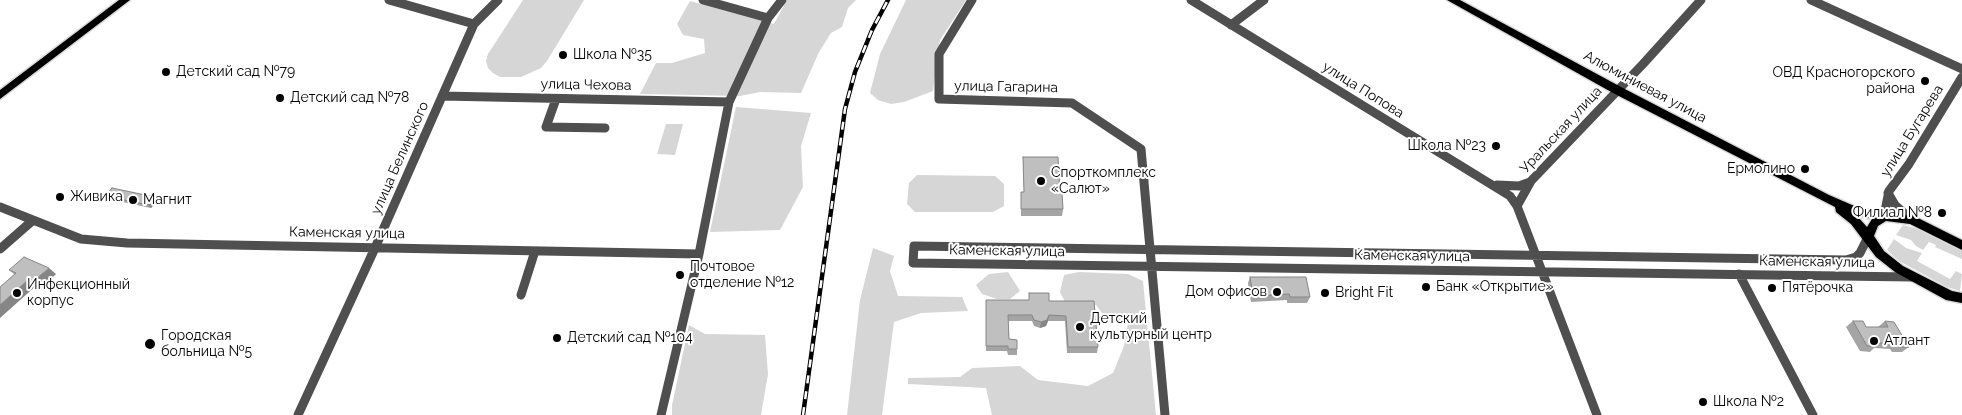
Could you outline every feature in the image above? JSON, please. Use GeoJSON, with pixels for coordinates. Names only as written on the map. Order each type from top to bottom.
{"type":"FeatureCollection","features":[{"type":"Feature","properties":{"kind":"main road"},"geometry":{"type":"LineString","coordinates":[[0,95],[125,0]]}},
{"type":"Feature","properties":{"kind":"main road","name":"Алюминиевая улица"},"geometry":{"type":"LineString","coordinates":[[1452,0],[1617,90],[1825,198]]}},
{"type":"Feature","properties":{"kind":"main road"},"geometry":{"type":"LineString","coordinates":[[1825,198],[1858,212],[1912,220],[1962,245]]}},
{"type":"Feature","properties":{"kind":"main road"},"geometry":{"type":"LineString","coordinates":[[1825,198],[1848,215],[1890,263],[1911,277],[1956,297],[1962,306]]}},
{"type":"Feature","properties":{"kind":"main road"},"geometry":{"type":"LineString","coordinates":[[1868,237],[1874,223],[1884,216]]}},
{"type":"Feature","properties":{"kind":"street"},"geometry":{"type":"LineString","coordinates":[[389,0],[474,24]]}},
{"type":"Feature","properties":{"kind":"street","name":"улица Белинского"},"geometry":{"type":"LineString","coordinates":[[298,415],[375,248],[474,24],[498,0]]}},
{"type":"Feature","properties":{"kind":"street"},"geometry":{"type":"LineString","coordinates":[[703,0],[768,18]]}},
{"type":"Feature","properties":{"kind":"street"},"geometry":{"type":"LineString","coordinates":[[661,415],[699,254],[729,102],[768,18],[782,0]]}},
{"type":"Feature","properties":{"kind":"street","name":"улица Гагарина"},"geometry":{"type":"LineString","coordinates":[[972,0],[939,54],[939,99],[1072,102],[1141,149],[1165,415]]}},
{"type":"Feature","properties":{"kind":"street","name":"улица Попова"},"geometry":{"type":"LineString","coordinates":[[1191,0],[1450,160],[1494,185],[1510,196],[1517,206]]}},
{"type":"Feature","properties":{"kind":"street"},"geometry":{"type":"LineString","coordinates":[[1232,25],[1264,0]]}},
{"type":"Feature","properties":{"kind":"street","name":"Уральская улица"},"geometry":{"type":"LineString","coordinates":[[1517,206],[1531,182],[1701,0]]}},
{"type":"Feature","properties":{"kind":"street"},"geometry":{"type":"LineString","coordinates":[[1811,0],[1962,69]]}},
{"type":"Feature","properties":{"kind":"street","name":"улица Бугарева"},"geometry":{"type":"LineString","coordinates":[[1912,220],[1895,205],[1888,193],[1909,164],[1962,77]]}},
{"type":"Feature","properties":{"kind":"street","name":"улица Чехова"},"geometry":{"type":"LineString","coordinates":[[442,96],[729,102]]}},
{"type":"Feature","properties":{"kind":"street"},"geometry":{"type":"LineString","coordinates":[[556,98],[546,127],[605,128]]}},
{"type":"Feature","properties":{"kind":"street"},"geometry":{"type":"LineString","coordinates":[[1494,185],[1512,187],[1531,182]]}},
{"type":"Feature","properties":{"kind":"street"},"geometry":{"type":"LineString","coordinates":[[1884,216],[1888,193]]}},
{"type":"Feature","properties":{"kind":"street"},"geometry":{"type":"LineString","coordinates":[[1517,206],[1597,415]]}},
{"type":"Feature","properties":{"kind":"street","name":"Каменская улица"},"geometry":{"type":"LineString","coordinates":[[0,207],[81,239],[127,243],[699,254]]}},
{"type":"Feature","properties":{"kind":"street"},"geometry":{"type":"LineString","coordinates":[[0,249],[32,221]]}},
{"type":"Feature","properties":{"kind":"street","name":"Каменская улица"},"geometry":{"type":"LineString","coordinates":[[1868,237],[1864,247],[1856,257],[1846,260],[914,246],[913,263],[1911,277]]}},
{"type":"Feature","properties":{"kind":"street"},"geometry":{"type":"LineString","coordinates":[[521,295],[536,251]]}},
{"type":"Feature","properties":{"kind":"street"},"geometry":{"type":"LineString","coordinates":[[1822,260],[1831,276]]}},
{"type":"Feature","properties":{"kind":"street"},"geometry":{"type":"LineString","coordinates":[[1739,274],[1813,415]]}},
{"type":"Feature","properties":{"kind":"shaded area"},"geometry":{"type":"Polygon","coordinates":[[[523,0],[584,0],[541,68],[521,77],[500,77],[488,68],[486,61],[488,54],[523,0]]]}},
{"type":"Feature","properties":{"kind":"shaded area"},"geometry":{"type":"Polygon","coordinates":[[[787,0],[856,0],[848,8],[842,27],[831,33],[819,52],[801,93],[760,92],[740,96],[640,94],[656,63],[672,63],[705,53],[704,39],[683,35],[677,24],[690,1],[774,24],[787,0]]]}},
{"type":"Feature","properties":{"kind":"shaded area"},"geometry":{"type":"Polygon","coordinates":[[[906,0],[966,0],[940,40],[933,91],[904,102],[891,104],[878,100],[870,93],[880,54],[906,0]]]}},
{"type":"Feature","properties":{"kind":"shaded area"},"geometry":{"type":"Polygon","coordinates":[[[736,107],[811,113],[801,146],[803,187],[780,230],[710,232],[736,107]]]}},
{"type":"Feature","properties":{"kind":"shaded area"},"geometry":{"type":"Polygon","coordinates":[[[666,124],[683,124],[675,155],[657,154],[666,124]]]}},
{"type":"Feature","properties":{"kind":"shaded area"},"geometry":{"type":"Polygon","coordinates":[[[917,175],[995,176],[1004,184],[1004,206],[993,212],[915,212],[907,204],[909,183],[917,175]]]}},
{"type":"Feature","properties":{"kind":"shaded area"},"geometry":{"type":"Polygon","coordinates":[[[1903,225],[1922,230],[1962,251],[1962,259],[1935,247],[1936,245],[1929,242],[1923,250],[1911,240],[1896,235],[1903,225]]]}},
{"type":"Feature","properties":{"kind":"shaded area"},"geometry":{"type":"Polygon","coordinates":[[[1894,239],[1906,248],[1922,253],[1917,261],[1950,279],[1956,271],[1962,274],[1960,291],[1947,287],[1899,261],[1887,250],[1894,239]]]}},
{"type":"Feature","properties":{"kind":"shaded area"},"geometry":{"type":"Polygon","coordinates":[[[873,248],[894,256],[890,271],[898,296],[962,297],[968,311],[921,313],[894,322],[882,415],[847,415],[860,300],[873,248]]]}},
{"type":"Feature","properties":{"kind":"shaded area"},"geometry":{"type":"Polygon","coordinates":[[[1008,272],[1020,291],[1010,299],[997,299],[982,294],[976,285],[989,274],[1008,272]]]}},
{"type":"Feature","properties":{"kind":"shaded area"},"geometry":{"type":"Polygon","coordinates":[[[1079,272],[1128,274],[1143,281],[1156,415],[992,415],[986,388],[908,384],[908,378],[960,377],[972,368],[1020,366],[1038,380],[1088,386],[1113,373],[1124,346],[1128,323],[1104,316],[1096,305],[1065,302],[1060,292],[1064,275],[1079,272]]]}},
{"type":"Feature","properties":{"kind":"shaded area"},"geometry":{"type":"Polygon","coordinates":[[[689,325],[705,334],[765,335],[768,374],[761,415],[672,415],[672,405],[689,325]]]}},
{"type":"Feature","properties":{"kind":"building","name":"Спорткомплекс «Салют»"},"geometry":{"type":"Polygon","coordinates":[[[1023,157],[1058,157],[1063,209],[1021,209],[1021,192],[1024,192],[1023,157]]]}},
{"type":"Feature","properties":{"kind":"building","name":"Магнит"},"geometry":{"type":"Polygon","coordinates":[[[112,188],[155,197],[148,205],[105,196],[112,188]]]}},
{"type":"Feature","properties":{"kind":"building"},"geometry":{"type":"Polygon","coordinates":[[[24,257],[49,268],[34,281],[29,279],[0,305],[0,287],[16,273],[9,270],[24,257]]]}},
{"type":"Feature","properties":{"kind":"building","name":"Дом офисов"},"geometry":{"type":"Polygon","coordinates":[[[1250,277],[1306,277],[1310,297],[1290,297],[1289,294],[1253,296],[1250,277]]]}},
{"type":"Feature","properties":{"kind":"building","name":"Детский культурный центр"},"geometry":{"type":"Polygon","coordinates":[[[1029,293],[1049,293],[1049,301],[1094,301],[1098,347],[1068,347],[1066,316],[1049,315],[1047,320],[1041,322],[1034,320],[1032,315],[1008,315],[1009,339],[1017,340],[1017,349],[1008,349],[1008,346],[986,346],[986,300],[1029,300],[1029,293]]]}},
{"type":"Feature","properties":{"kind":"building"},"geometry":{"type":"Polygon","coordinates":[[[1853,321],[1863,321],[1866,327],[1888,327],[1885,321],[1894,322],[1909,347],[1900,347],[1898,343],[1875,343],[1877,346],[1867,346],[1853,321]]]}},
{"type":"Feature","properties":{"kind":"railway"},"geometry":{"type":"LineString","coordinates":[[803,415],[845,109],[855,72],[872,30],[888,0]]}},
{"type":"Feature","properties":{"kind":"place","name":"Школа №35"},"geometry":{"type":"Point","coordinates":[563,55]}},
{"type":"Feature","properties":{"kind":"place","name":"Детский сад №79"},"geometry":{"type":"Point","coordinates":[166,72]}},
{"type":"Feature","properties":{"kind":"place","name":"ОВД Красногорского района"},"geometry":{"type":"Point","coordinates":[1925,81]}},
{"type":"Feature","properties":{"kind":"place","name":"Детский сад №78"},"geometry":{"type":"Point","coordinates":[280,98]}},
{"type":"Feature","properties":{"kind":"place","name":"Школа №23"},"geometry":{"type":"Point","coordinates":[1496,146]}},
{"type":"Feature","properties":{"kind":"place","name":"Ермолино"},"geometry":{"type":"Point","coordinates":[1805,169]}},
{"type":"Feature","properties":{"kind":"place","name":"Спорткомплекс «Салют»"},"geometry":{"type":"Point","coordinates":[1041,181]}},
{"type":"Feature","properties":{"kind":"place","name":"Живика"},"geometry":{"type":"Point","coordinates":[60,197]}},
{"type":"Feature","properties":{"kind":"place","name":"Магнит"},"geometry":{"type":"Point","coordinates":[133,200]}},
{"type":"Feature","properties":{"kind":"place","name":"Филиал №8"},"geometry":{"type":"Point","coordinates":[1942,213]}},
{"type":"Feature","properties":{"kind":"place","name":"Почтовое отделение №12"},"geometry":{"type":"Point","coordinates":[680,275]}},
{"type":"Feature","properties":{"kind":"place","name":"Банк «Открытие»"},"geometry":{"type":"Point","coordinates":[1426,287]}},
{"type":"Feature","properties":{"kind":"place","name":"Пятёрочка"},"geometry":{"type":"Point","coordinates":[1772,288]}},
{"type":"Feature","properties":{"kind":"place","name":"Дом офисов"},"geometry":{"type":"Point","coordinates":[1277,292]}},
{"type":"Feature","properties":{"kind":"place","name":"Инфекционный корпус"},"geometry":{"type":"Point","coordinates":[17,293]}},
{"type":"Feature","properties":{"kind":"place","name":"Bright Fit"},"geometry":{"type":"Point","coordinates":[1325,293]}},
{"type":"Feature","properties":{"kind":"place","name":"Детский культурный центр"},"geometry":{"type":"Point","coordinates":[1080,327]}},
{"type":"Feature","properties":{"kind":"place","name":"Детский сад №104"},"geometry":{"type":"Point","coordinates":[557,338]}},
{"type":"Feature","properties":{"kind":"place","name":"Атлант"},"geometry":{"type":"Point","coordinates":[1874,341]}},
{"type":"Feature","properties":{"kind":"place","name":"Городская больница №5"},"geometry":{"type":"Point","coordinates":[150,344]}},
{"type":"Feature","properties":{"kind":"place","name":"Школа №2"},"geometry":{"type":"Point","coordinates":[1703,402]}}]}
